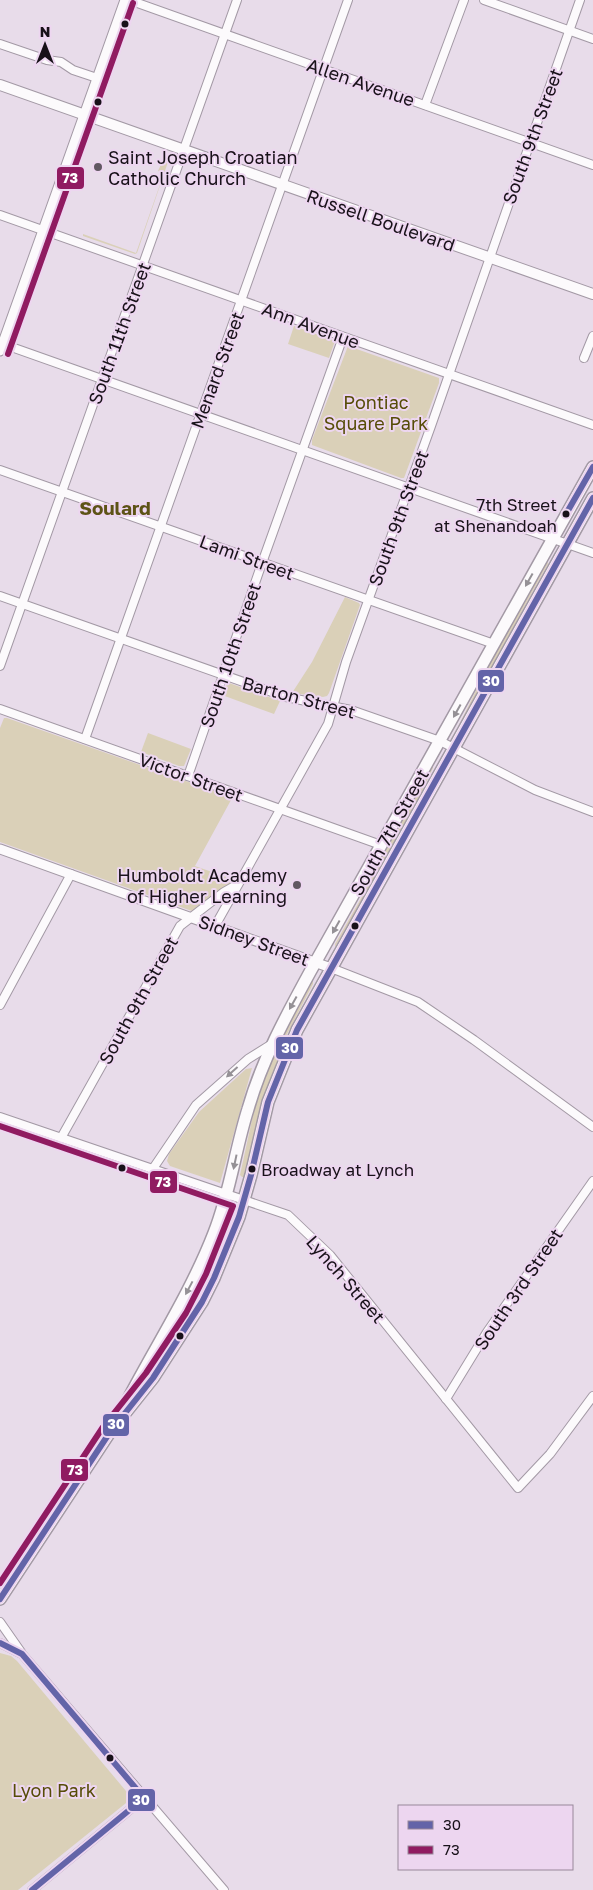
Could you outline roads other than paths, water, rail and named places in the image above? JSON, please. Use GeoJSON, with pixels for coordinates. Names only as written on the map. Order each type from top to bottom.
{"type":"FeatureCollection","features":[{"type":"Feature","properties":{"kind":"main road","name":"Russell Boulevard"},"geometry":{"type":"LineString","coordinates":[[0,86],[593,294]]}},
{"type":"Feature","properties":{"kind":"main road","name":"South 7th Street"},"geometry":{"type":"LineString","coordinates":[[272,1044],[593,467]]}},
{"type":"Feature","properties":{"kind":"main road","name":"South 7th Street"},"geometry":{"type":"LineString","coordinates":[[110,1432],[153,1378],[202,1302],[225,1252],[244,1201],[268,1102],[290,1044],[304,1015],[593,498]]}},
{"type":"Feature","properties":{"kind":"main road"},"geometry":{"type":"LineString","coordinates":[[0,1599],[110,1432],[198,1270],[215,1232],[227,1195],[247,1110],[272,1044]]}},
{"type":"Feature","properties":{"kind":"street"},"geometry":{"type":"LineString","coordinates":[[125,0],[1,346],[103,379],[593,553]]}},
{"type":"Feature","properties":{"kind":"street","name":"Allen Avenue"},"geometry":{"type":"LineString","coordinates":[[129,0],[593,166]]}},
{"type":"Feature","properties":{"kind":"street","name":"South 11th Street"},"geometry":{"type":"LineString","coordinates":[[0,666],[237,0]]}},
{"type":"Feature","properties":{"kind":"street","name":"Menard Street"},"geometry":{"type":"LineString","coordinates":[[85,739],[348,0]]}},
{"type":"Feature","properties":{"kind":"street"},"geometry":{"type":"LineString","coordinates":[[425,105],[464,0]]}},
{"type":"Feature","properties":{"kind":"street"},"geometry":{"type":"LineString","coordinates":[[484,0],[593,39]]}},
{"type":"Feature","properties":{"kind":"street","name":"South 9th Street"},"geometry":{"type":"LineString","coordinates":[[215,926],[328,724],[346,662],[580,0]]}},
{"type":"Feature","properties":{"kind":"street"},"geometry":{"type":"LineString","coordinates":[[0,44],[47,60],[61,62],[73,70],[97,78]]}},
{"type":"Feature","properties":{"kind":"street","name":"Ann Avenue"},"geometry":{"type":"LineString","coordinates":[[0,215],[593,424]]}},
{"type":"Feature","properties":{"kind":"street"},"geometry":{"type":"LineString","coordinates":[[584,358],[593,336]]}},
{"type":"Feature","properties":{"kind":"street","name":"South 10th Street"},"geometry":{"type":"LineString","coordinates":[[188,776],[343,337]]}},
{"type":"Feature","properties":{"kind":"street","name":"Lami Street"},"geometry":{"type":"LineString","coordinates":[[0,470],[494,644]]}},
{"type":"Feature","properties":{"kind":"street","name":"Barton Street"},"geometry":{"type":"LineString","coordinates":[[0,596],[286,697],[351,710],[440,741],[535,790],[593,812]]}},
{"type":"Feature","properties":{"kind":"street","name":"Victor Street"},"geometry":{"type":"LineString","coordinates":[[0,710],[381,845]]}},
{"type":"Feature","properties":{"kind":"street","name":"Sidney Street"},"geometry":{"type":"LineString","coordinates":[[0,848],[316,962],[418,1002],[474,1040],[593,1127]]}},
{"type":"Feature","properties":{"kind":"street"},"geometry":{"type":"LineString","coordinates":[[0,1005],[71,874]]}},
{"type":"Feature","properties":{"kind":"street","name":"South 9th Street"},"geometry":{"type":"LineString","coordinates":[[61,1138],[183,922],[239,883]]}},
{"type":"Feature","properties":{"kind":"street","name":"South 7th Street"},"geometry":{"type":"LineString","coordinates":[[152,1170],[196,1105],[241,1064],[272,1044]]}},
{"type":"Feature","properties":{"kind":"street","name":"Lynch Street"},"geometry":{"type":"LineString","coordinates":[[0,1116],[152,1170],[288,1215],[330,1255],[518,1488],[550,1454],[593,1396]]}},
{"type":"Feature","properties":{"kind":"street","name":"South 3rd Street"},"geometry":{"type":"LineString","coordinates":[[446,1399],[487,1332],[593,1181]]}},
{"type":"Feature","properties":{"kind":"street"},"geometry":{"type":"LineString","coordinates":[[0,1622],[22,1654],[224,1890]]}},
{"type":"Feature","properties":{"kind":"street"},"geometry":{"type":"LineString","coordinates":[[0,1643],[22,1654]]}},
{"type":"Feature","properties":{"kind":"street"},"geometry":{"type":"LineString","coordinates":[[32,1890],[144,1798]]}},
{"type":"Feature","properties":{"kind":"place","name":"Saint Joseph Croatian Catholic Church"},"geometry":{"type":"Point","coordinates":[98,167]}},
{"type":"Feature","properties":{"kind":"place","name":"7th Street at Shenandoah"},"geometry":{"type":"Point","coordinates":[566,514]}},
{"type":"Feature","properties":{"kind":"place","name":"Humboldt Academy of Higher Learning"},"geometry":{"type":"Point","coordinates":[297,885]}},
{"type":"Feature","properties":{"kind":"place","name":"Broadway at Lynch"},"geometry":{"type":"Point","coordinates":[252,1169]}},
{"type":"Feature","properties":{"kind":"district","name":"Soulard"},"geometry":{"type":"Point","coordinates":[115,507]}},
{"type":"Feature","properties":{"kind":"park label","name":"Pontiac Square Park"},"geometry":{"type":"Point","coordinates":[376,412]}},
{"type":"Feature","properties":{"kind":"park label","name":"Lyon Park"},"geometry":{"type":"Point","coordinates":[54,1790]}}]}
